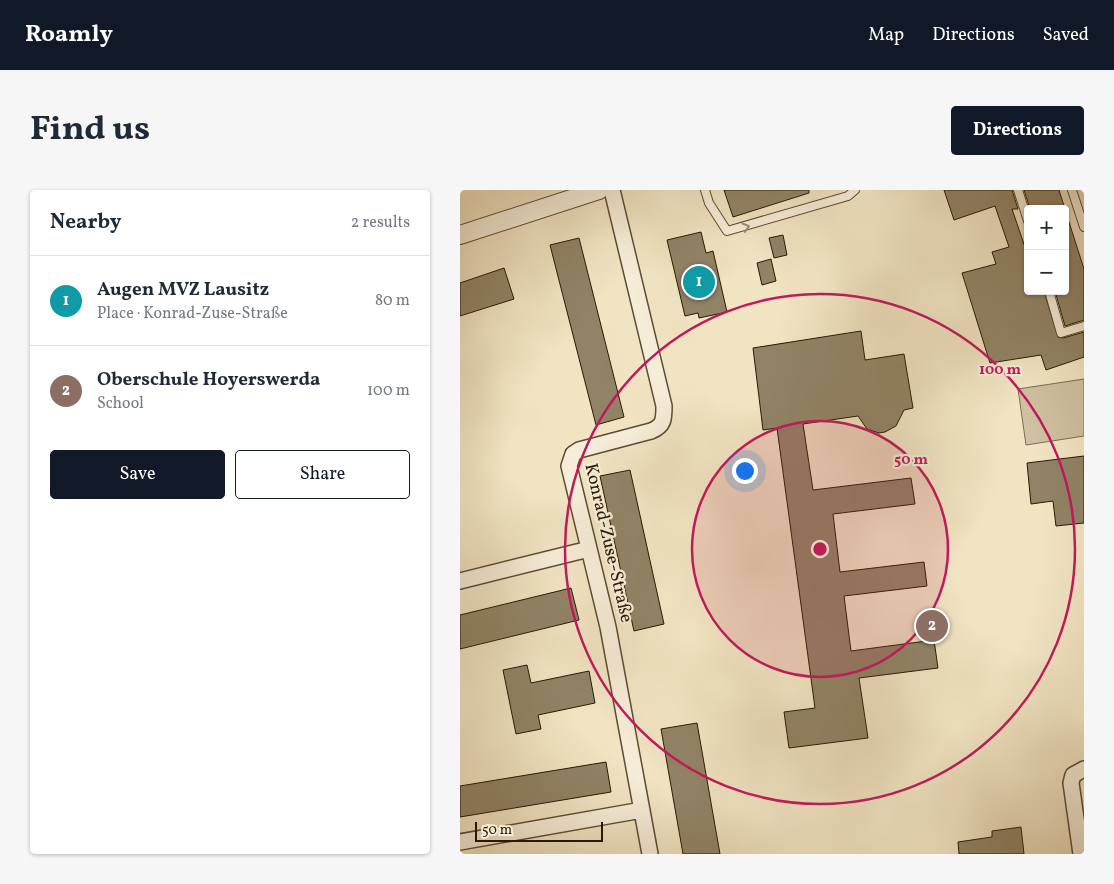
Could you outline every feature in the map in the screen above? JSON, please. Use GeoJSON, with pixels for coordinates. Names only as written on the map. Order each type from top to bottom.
{"type":"FeatureCollection","features":[{"type":"Feature","properties":{"kind":"street"},"geometry":{"type":"LineString","coordinates":[[460,235],[599,190]]}},
{"type":"Feature","properties":{"kind":"street","name":"Konrad-Zuse-Straße"},"geometry":{"type":"LineString","coordinates":[[612,190],[664,406],[664,421],[658,429],[579,450],[573,454],[570,460],[570,472],[608,627],[650,854]]}},
{"type":"Feature","properties":{"kind":"street"},"geometry":{"type":"LineString","coordinates":[[460,581],[589,549]]}},
{"type":"Feature","properties":{"kind":"street"},"geometry":{"type":"LineString","coordinates":[[1081,854],[1071,783],[1073,775],[1084,769]]}},
{"type":"Feature","properties":{"kind":"street"},"geometry":{"type":"LineString","coordinates":[[460,842],[642,810]]}},
{"type":"Feature","properties":{"kind":"lane"},"geometry":{"type":"LineString","coordinates":[[705,190],[709,203],[727,231],[848,196],[855,190]]}},
{"type":"Feature","properties":{"kind":"lane"},"geometry":{"type":"LineString","coordinates":[[1018,190],[1024,209]]}},
{"type":"Feature","properties":{"kind":"lane"},"geometry":{"type":"LineString","coordinates":[[1072,190],[1084,227]]}},
{"type":"Feature","properties":{"kind":"lane"},"geometry":{"type":"LineString","coordinates":[[1050,295],[1061,333],[1084,326]]}},
{"type":"Feature","properties":{"kind":"shaded area"},"geometry":{"type":"Polygon","coordinates":[[[1084,379],[1084,436],[1026,445],[1018,389],[1084,379]]]}},
{"type":"Feature","properties":{"kind":"building"},"geometry":{"type":"Polygon","coordinates":[[[724,190],[809,190],[809,193],[733,217],[724,190]]]}},
{"type":"Feature","properties":{"kind":"building"},"geometry":{"type":"Polygon","coordinates":[[[944,190],[1012,190],[1018,209],[1012,209],[1024,244],[1024,295],[1045,295],[1058,337],[1063,338],[1084,332],[1084,357],[1046,370],[1041,355],[990,363],[962,273],[996,264],[992,252],[1009,247],[995,206],[954,220],[944,190]]]}},
{"type":"Feature","properties":{"kind":"building"},"geometry":{"type":"Polygon","coordinates":[[[1024,190],[1059,190],[1064,205],[1029,205],[1024,190]]]}},
{"type":"Feature","properties":{"kind":"building"},"geometry":{"type":"Polygon","coordinates":[[[1069,222],[1084,269],[1084,320],[1065,326],[1056,295],[1069,295],[1069,222]]]}},
{"type":"Feature","properties":{"kind":"building"},"geometry":{"type":"Polygon","coordinates":[[[701,232],[706,253],[713,251],[727,312],[699,318],[698,313],[685,316],[667,240],[701,232]]]}},
{"type":"Feature","properties":{"kind":"building"},"geometry":{"type":"Polygon","coordinates":[[[783,235],[787,255],[774,258],[769,238],[783,235]]]}},
{"type":"Feature","properties":{"kind":"building"},"geometry":{"type":"Polygon","coordinates":[[[579,238],[624,417],[596,425],[550,245],[579,238]]]}},
{"type":"Feature","properties":{"kind":"building"},"geometry":{"type":"Polygon","coordinates":[[[771,259],[776,281],[762,285],[757,263],[771,259]]]}},
{"type":"Feature","properties":{"kind":"building"},"geometry":{"type":"Polygon","coordinates":[[[504,268],[514,299],[460,316],[460,283],[504,268]]]}},
{"type":"Feature","properties":{"kind":"building"},"geometry":{"type":"Polygon","coordinates":[[[861,331],[865,360],[904,354],[913,408],[904,410],[896,426],[879,433],[867,429],[858,416],[803,424],[813,490],[911,478],[915,504],[833,514],[840,572],[924,562],[927,586],[844,596],[851,651],[934,640],[938,668],[859,678],[868,738],[789,748],[784,712],[815,708],[777,428],[763,430],[753,348],[861,331]]]}},
{"type":"Feature","properties":{"kind":"building"},"geometry":{"type":"Polygon","coordinates":[[[1084,456],[1084,523],[1056,526],[1053,501],[1031,504],[1027,463],[1084,456]]]}},
{"type":"Feature","properties":{"kind":"building"},"geometry":{"type":"Polygon","coordinates":[[[630,470],[664,624],[634,631],[600,476],[630,470]]]}},
{"type":"Feature","properties":{"kind":"building"},"geometry":{"type":"Polygon","coordinates":[[[571,588],[579,620],[460,649],[460,615],[571,588]]]}},
{"type":"Feature","properties":{"kind":"building"},"geometry":{"type":"Polygon","coordinates":[[[527,665],[531,683],[589,671],[595,703],[538,715],[541,729],[516,734],[503,670],[527,665]]]}},
{"type":"Feature","properties":{"kind":"building"},"geometry":{"type":"Polygon","coordinates":[[[697,723],[720,854],[683,854],[661,729],[697,723]]]}},
{"type":"Feature","properties":{"kind":"building"},"geometry":{"type":"Polygon","coordinates":[[[606,762],[611,792],[460,817],[460,786],[606,762]]]}},
{"type":"Feature","properties":{"kind":"building"},"geometry":{"type":"Polygon","coordinates":[[[1021,827],[1024,854],[959,854],[958,842],[992,837],[992,831],[1021,827]]]}},
{"type":"Feature","properties":{"kind":"place","name":"Augen MVZ Lausitz"},"geometry":{"type":"Point","coordinates":[699,282]}},
{"type":"Feature","properties":{"kind":"place","name":"Oberschule Hoyerswerda"},"geometry":{"type":"Point","coordinates":[932,626]}}]}
